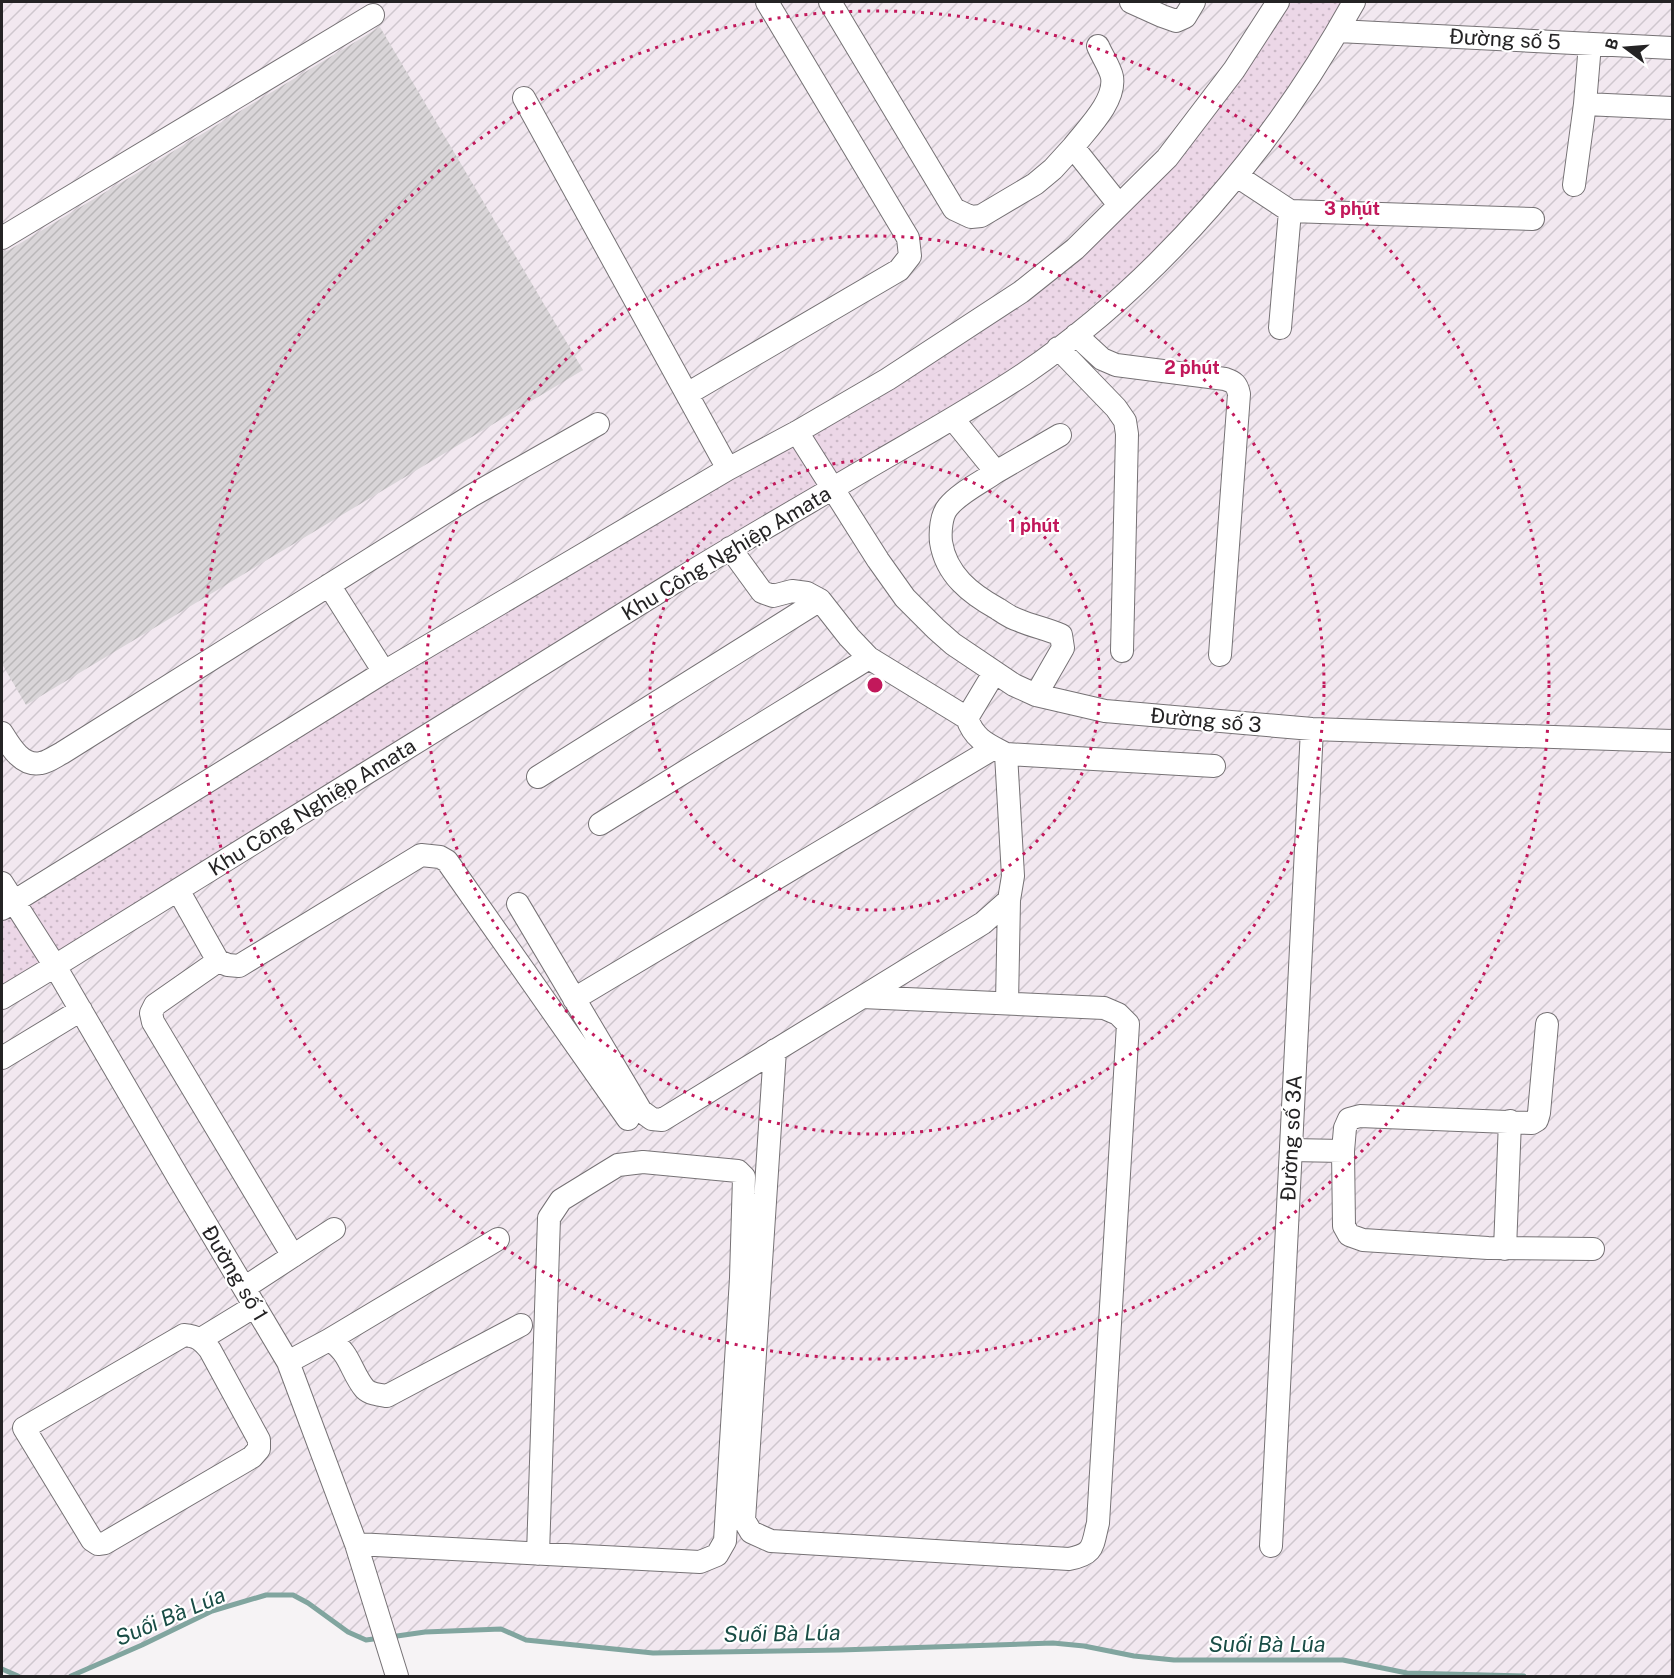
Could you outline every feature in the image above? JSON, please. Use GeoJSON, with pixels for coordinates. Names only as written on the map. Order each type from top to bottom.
{"type":"FeatureCollection","features":[{"type":"Feature","properties":{"kind":"street"},"geometry":{"type":"LineString","coordinates":[[687,394],[899,270],[910,256],[908,238],[767,2]]}},
{"type":"Feature","properties":{"kind":"street"},"geometry":{"type":"LineString","coordinates":[[830,2],[954,209],[971,217],[981,216],[1035,184],[1074,147],[1106,105],[1112,91],[1112,76],[1098,46]]}},
{"type":"Feature","properties":{"kind":"street"},"geometry":{"type":"LineString","coordinates":[[1131,2],[1176,21],[1185,17],[1194,2]]}},
{"type":"Feature","properties":{"kind":"street"},"geometry":{"type":"LineString","coordinates":[[5,898],[728,469],[888,379],[1021,292],[1075,249],[1167,158],[1234,70],[1278,2]]}},
{"type":"Feature","properties":{"kind":"street","name":"Khu Công Nghiệp Amata"},"geometry":{"type":"LineString","coordinates":[[2,998],[730,548],[953,419],[1026,373],[1095,320],[1160,261],[1237,176],[1288,106],[1338,31],[1354,2]]}},
{"type":"Feature","properties":{"kind":"street"},"geometry":{"type":"LineString","coordinates":[[2,238],[373,15]]}},
{"type":"Feature","properties":{"kind":"street","name":"Đường số 5"},"geometry":{"type":"LineString","coordinates":[[1338,31],[1672,48]]}},
{"type":"Feature","properties":{"kind":"street"},"geometry":{"type":"LineString","coordinates":[[1574,185],[1590,44]]}},
{"type":"Feature","properties":{"kind":"street"},"geometry":{"type":"LineString","coordinates":[[524,98],[728,469]]}},
{"type":"Feature","properties":{"kind":"street"},"geometry":{"type":"LineString","coordinates":[[1585,104],[1672,108]]}},
{"type":"Feature","properties":{"kind":"street"},"geometry":{"type":"LineString","coordinates":[[1074,147],[1119,205]]}},
{"type":"Feature","properties":{"kind":"street"},"geometry":{"type":"LineString","coordinates":[[1237,176],[1290,211],[1533,219]]}},
{"type":"Feature","properties":{"kind":"street"},"geometry":{"type":"LineString","coordinates":[[1281,327],[1290,211]]}},
{"type":"Feature","properties":{"kind":"street"},"geometry":{"type":"LineString","coordinates":[[1067,342],[1125,421],[1127,434],[1122,651]]}},
{"type":"Feature","properties":{"kind":"street"},"geometry":{"type":"LineString","coordinates":[[1067,342],[1116,365],[1225,379],[1234,382],[1238,387],[1220,656]]}},
{"type":"Feature","properties":{"kind":"street"},"geometry":{"type":"LineString","coordinates":[[953,419],[996,472]]}},
{"type":"Feature","properties":{"kind":"street"},"geometry":{"type":"LineString","coordinates":[[2,733],[9,746],[24,761],[40,764],[62,753],[471,496],[598,424]]}},
{"type":"Feature","properties":{"kind":"street","name":"Đường số 3"},"geometry":{"type":"LineString","coordinates":[[796,432],[905,598],[953,644],[1014,686],[1036,695],[1105,711],[1312,729],[1672,741]]}},
{"type":"Feature","properties":{"kind":"street"},"geometry":{"type":"LineString","coordinates":[[1036,695],[1063,648],[1061,635],[1016,620],[976,597],[957,579],[949,566],[941,540],[946,509],[953,501],[996,472],[1060,435]]}},
{"type":"Feature","properties":{"kind":"street"},"geometry":{"type":"LineString","coordinates":[[730,548],[762,592],[773,596],[792,591],[807,593],[820,600],[869,658],[967,718],[970,730],[981,741],[1000,751],[1214,766]]}},
{"type":"Feature","properties":{"kind":"street"},"geometry":{"type":"LineString","coordinates":[[329,585],[384,672]]}},
{"type":"Feature","properties":{"kind":"street"},"geometry":{"type":"LineString","coordinates":[[538,777],[820,600]]}},
{"type":"Feature","properties":{"kind":"street"},"geometry":{"type":"LineString","coordinates":[[600,824],[869,658]]}},
{"type":"Feature","properties":{"kind":"street"},"geometry":{"type":"LineString","coordinates":[[967,718],[994,673]]}},
{"type":"Feature","properties":{"kind":"street","name":"Đường số 3A"},"geometry":{"type":"LineString","coordinates":[[1271,1546],[1312,729]]}},
{"type":"Feature","properties":{"kind":"street"},"geometry":{"type":"LineString","coordinates":[[1000,751],[1013,876],[1009,900],[1007,1003]]}},
{"type":"Feature","properties":{"kind":"street"},"geometry":{"type":"LineString","coordinates":[[574,999],[1000,751]]}},
{"type":"Feature","properties":{"kind":"street"},"geometry":{"type":"LineString","coordinates":[[178,890],[218,961],[239,966],[422,855],[440,857],[447,861],[628,1119]]}},
{"type":"Feature","properties":{"kind":"street","name":"Đường số 1"},"geometry":{"type":"LineString","coordinates":[[5,898],[55,966],[288,1362],[356,1544],[397,1675]]}},
{"type":"Feature","properties":{"kind":"street"},"geometry":{"type":"LineString","coordinates":[[518,904],[641,1111],[652,1119],[662,1120],[983,923],[1009,900]]}},
{"type":"Feature","properties":{"kind":"street"},"geometry":{"type":"LineString","coordinates":[[218,961],[155,1005],[151,1013],[153,1022],[293,1256]]}},
{"type":"Feature","properties":{"kind":"street"},"geometry":{"type":"LineString","coordinates":[[775,1050],[744,1520],[751,1532],[771,1541],[1069,1559],[1083,1556],[1092,1548],[1098,1523],[1128,1023],[1118,1014],[1104,1008],[862,997]]}},
{"type":"Feature","properties":{"kind":"street"},"geometry":{"type":"LineString","coordinates":[[2,1058],[81,1010]]}},
{"type":"Feature","properties":{"kind":"street"},"geometry":{"type":"LineString","coordinates":[[1547,1024],[1539,1113],[1537,1120],[1532,1123],[1360,1116],[1349,1119],[1345,1128],[1343,1151],[1344,1226],[1348,1235],[1363,1240],[1505,1248],[1593,1249]]}},
{"type":"Feature","properties":{"kind":"street"},"geometry":{"type":"LineString","coordinates":[[1505,1248],[1510,1121]]}},
{"type":"Feature","properties":{"kind":"street"},"geometry":{"type":"LineString","coordinates":[[1291,1150],[1343,1151]]}},
{"type":"Feature","properties":{"kind":"street"},"geometry":{"type":"LineString","coordinates":[[356,1544],[538,1554],[700,1562],[717,1555],[725,1542],[741,1278],[744,1177],[738,1171],[643,1162],[618,1165],[561,1200],[549,1218],[538,1554]]}},
{"type":"Feature","properties":{"kind":"street"},"geometry":{"type":"LineString","coordinates":[[201,1339],[293,1256],[334,1229]]}},
{"type":"Feature","properties":{"kind":"street"},"geometry":{"type":"LineString","coordinates":[[288,1362],[498,1239]]}},
{"type":"Feature","properties":{"kind":"street"},"geometry":{"type":"LineString","coordinates":[[329,1340],[339,1345],[366,1390],[387,1396],[520,1325]]}},
{"type":"Feature","properties":{"kind":"street"},"geometry":{"type":"LineString","coordinates":[[184,1335],[194,1335],[201,1339],[210,1350],[259,1440],[259,1449],[252,1457],[105,1543],[98,1544],[92,1540],[24,1428],[184,1335]]}},
{"type":"Feature","properties":{"kind":"shaded area"},"geometry":{"type":"Polygon","coordinates":[[[2,2],[1672,2],[1672,1676],[1499,1676],[1407,1673],[1342,1660],[1174,1660],[1052,1643],[653,1653],[526,1640],[501,1629],[425,1632],[366,1640],[348,1632],[293,1595],[266,1595],[212,1611],[71,1676],[18,1676],[2,1669],[2,2]]]}},
{"type":"Feature","properties":{"kind":"shaded area"},"geometry":{"type":"Polygon","coordinates":[[[1291,2],[1342,2],[1280,100],[1229,169],[1153,254],[1068,327],[1019,364],[947,410],[832,476],[808,438],[896,387],[980,333],[1029,300],[1083,256],[1243,75],[1291,2]]]}},
{"type":"Feature","properties":{"kind":"shaded area"},"geometry":{"type":"Polygon","coordinates":[[[797,444],[821,483],[723,539],[55,954],[24,908],[391,681],[734,478],[797,444]]]}},
{"type":"Feature","properties":{"kind":"shaded area"},"geometry":{"type":"Polygon","coordinates":[[[13,914],[44,960],[2,985],[2,921],[13,914]]]}},
{"type":"Feature","properties":{"kind":"building"},"geometry":{"type":"Polygon","coordinates":[[[380,27],[583,370],[26,705],[2,664],[2,252],[9,250],[380,27]]]}},
{"type":"Feature","properties":{"kind":"waterway","name":"Suối Bà Lúa"},"geometry":{"type":"LineString","coordinates":[[71,1676],[212,1611],[266,1595],[293,1595],[348,1632],[366,1640],[381,1638]]}},
{"type":"Feature","properties":{"kind":"waterway","name":"Suối Bà Lúa"},"geometry":{"type":"LineString","coordinates":[[390,1637],[425,1632],[501,1629],[526,1640],[653,1653],[1053,1643],[1174,1660],[1343,1660],[1407,1673],[1524,1676]]}},
{"type":"Feature","properties":{"kind":"waterway","name":"Suối Bà Lúa"},"geometry":{"type":"LineString","coordinates":[[2,1669],[18,1676]]}}]}
